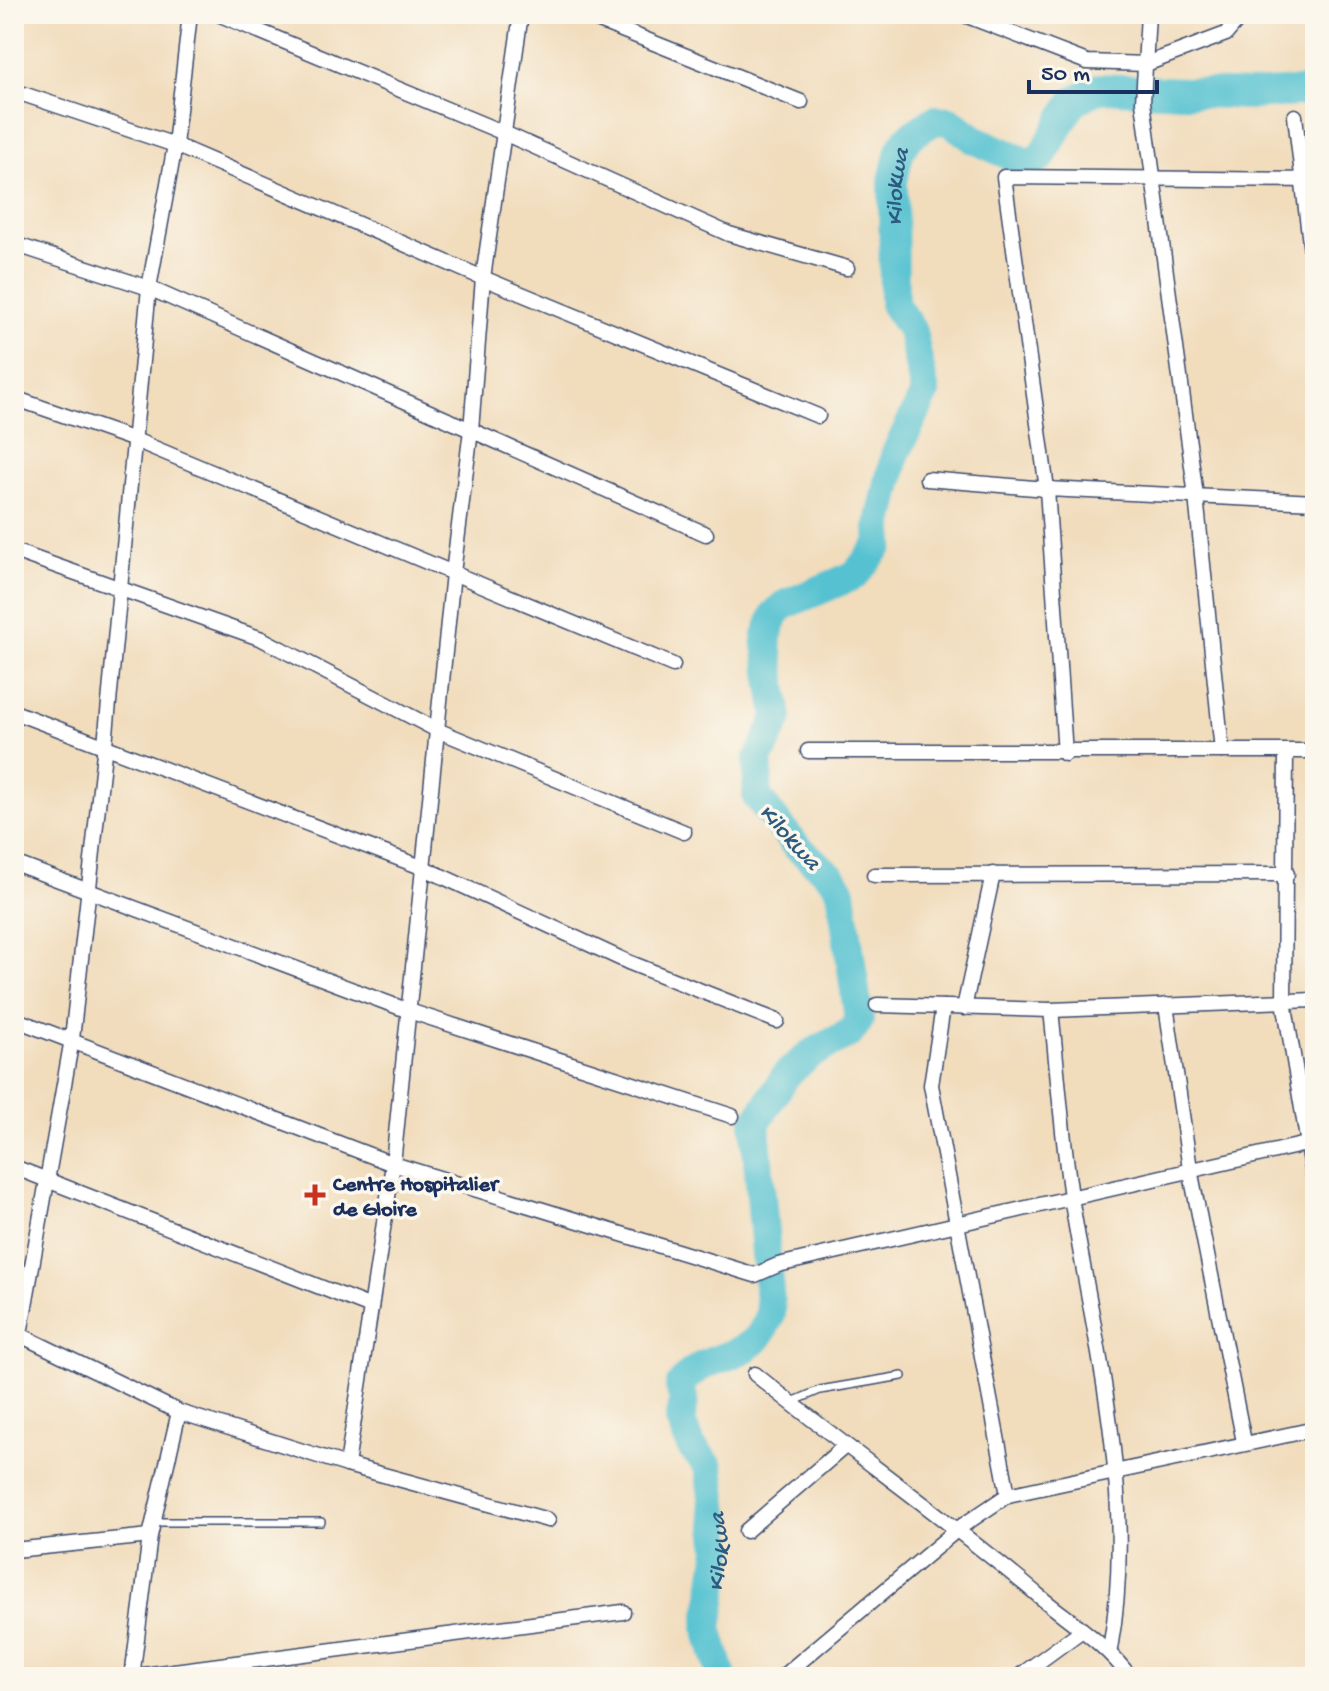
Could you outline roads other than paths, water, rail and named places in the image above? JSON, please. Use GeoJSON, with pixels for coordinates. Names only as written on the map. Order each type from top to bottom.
{"type":"FeatureCollection","features":[{"type":"Feature","properties":{"kind":"street"},"geometry":{"type":"LineString","coordinates":[[190,14],[175,145],[149,288],[105,744],[72,1039],[17,1333],[179,1412],[347,1465],[548,1520]]}},
{"type":"Feature","properties":{"kind":"street"},"geometry":{"type":"LineString","coordinates":[[218,14],[504,133],[729,234],[847,268]]}},
{"type":"Feature","properties":{"kind":"street"},"geometry":{"type":"LineString","coordinates":[[347,1465],[393,1164],[453,573],[471,430],[483,278],[521,14]]}},
{"type":"Feature","properties":{"kind":"street"},"geometry":{"type":"LineString","coordinates":[[582,14],[801,102]]}},
{"type":"Feature","properties":{"kind":"street"},"geometry":{"type":"LineString","coordinates":[[962,14],[994,20],[1087,62],[1146,64],[1226,34],[1243,14]]}},
{"type":"Feature","properties":{"kind":"street"},"geometry":{"type":"LineString","coordinates":[[1148,14],[1143,102],[1196,496],[1222,751]]}},
{"type":"Feature","properties":{"kind":"street"},"geometry":{"type":"LineString","coordinates":[[14,91],[175,145],[483,278],[818,416]]}},
{"type":"Feature","properties":{"kind":"street"},"geometry":{"type":"LineString","coordinates":[[1295,116],[1308,179],[1315,286]]}},
{"type":"Feature","properties":{"kind":"street"},"geometry":{"type":"LineString","coordinates":[[1065,754],[1047,489],[1004,177],[1308,179]]}},
{"type":"Feature","properties":{"kind":"street"},"geometry":{"type":"LineString","coordinates":[[14,244],[149,288],[706,534]]}},
{"type":"Feature","properties":{"kind":"street"},"geometry":{"type":"LineString","coordinates":[[14,398],[135,440],[673,665]]}},
{"type":"Feature","properties":{"kind":"street"},"geometry":{"type":"LineString","coordinates":[[927,479],[1047,489],[1315,502]]}},
{"type":"Feature","properties":{"kind":"street"},"geometry":{"type":"LineString","coordinates":[[14,551],[262,639],[437,730],[684,832]]}},
{"type":"Feature","properties":{"kind":"street"},"geometry":{"type":"LineString","coordinates":[[14,712],[105,744],[424,868],[628,962],[777,1021]]}},
{"type":"Feature","properties":{"kind":"street"},"geometry":{"type":"LineString","coordinates":[[808,751],[1065,754],[1315,751]]}},
{"type":"Feature","properties":{"kind":"street"},"geometry":{"type":"LineString","coordinates":[[1286,752],[1284,1001],[1311,1143],[1315,1186]]}},
{"type":"Feature","properties":{"kind":"street"},"geometry":{"type":"LineString","coordinates":[[14,863],[409,1011],[732,1116]]}},
{"type":"Feature","properties":{"kind":"street"},"geometry":{"type":"LineString","coordinates":[[964,1008],[993,874]]}},
{"type":"Feature","properties":{"kind":"street"},"geometry":{"type":"LineString","coordinates":[[874,875],[1287,874]]}},
{"type":"Feature","properties":{"kind":"street"},"geometry":{"type":"LineString","coordinates":[[877,1005],[1051,1010],[1315,1000]]}},
{"type":"Feature","properties":{"kind":"street"},"geometry":{"type":"LineString","coordinates":[[1166,1005],[1190,1169],[1244,1442]]}},
{"type":"Feature","properties":{"kind":"street"},"geometry":{"type":"LineString","coordinates":[[943,1007],[931,1085],[1008,1495]]}},
{"type":"Feature","properties":{"kind":"street"},"geometry":{"type":"LineString","coordinates":[[1051,1010],[1072,1199],[1117,1471],[1120,1596],[1110,1649]]}},
{"type":"Feature","properties":{"kind":"street"},"geometry":{"type":"LineString","coordinates":[[14,1019],[393,1164],[755,1275],[778,1265],[1311,1143]]}},
{"type":"Feature","properties":{"kind":"street"},"geometry":{"type":"LineString","coordinates":[[14,1167],[371,1307]]}},
{"type":"Feature","properties":{"kind":"street"},"geometry":{"type":"LineString","coordinates":[[755,1374],[844,1447],[959,1528],[1081,1631],[1110,1649],[1130,1677]]}},
{"type":"Feature","properties":{"kind":"street"},"geometry":{"type":"LineString","coordinates":[[179,1412],[152,1529],[131,1677],[623,1612]]}},
{"type":"Feature","properties":{"kind":"street"},"geometry":{"type":"LineString","coordinates":[[782,1677],[959,1528],[1008,1495],[1315,1429]]}},
{"type":"Feature","properties":{"kind":"street"},"geometry":{"type":"LineString","coordinates":[[746,1531],[844,1447]]}},
{"type":"Feature","properties":{"kind":"street"},"geometry":{"type":"LineString","coordinates":[[14,1550],[152,1529]]}},
{"type":"Feature","properties":{"kind":"street"},"geometry":{"type":"LineString","coordinates":[[1018,1677],[1081,1631]]}},
{"type":"Feature","properties":{"kind":"lane"},"geometry":{"type":"LineString","coordinates":[[790,1403],[820,1390],[902,1376]]}},
{"type":"Feature","properties":{"kind":"lane"},"geometry":{"type":"LineString","coordinates":[[152,1529],[321,1522]]}},
{"type":"Feature","properties":{"kind":"waterway","name":"Kilokwa"},"geometry":{"type":"LineString","coordinates":[[722,1677],[708,1628],[720,1549],[709,1467],[691,1446],[680,1420],[684,1402],[680,1386],[696,1370],[755,1341],[771,1314],[755,1124],[786,1075],[809,1055],[850,1033],[859,1020],[841,891],[833,878],[796,846],[757,797],[758,760],[778,718],[766,639],[775,614],[784,605],[855,575],[880,544],[879,528],[895,455],[925,393],[912,331],[894,304],[893,181],[900,150],[909,137],[935,120],[950,121],[974,139],[1029,164],[1042,156],[1073,102],[1099,88],[1248,95],[1315,91]]}},
{"type":"Feature","properties":{"kind":"place","name":"Centre Hospitalier de Gloire"},"geometry":{"type":"Point","coordinates":[315,1195]}}]}
